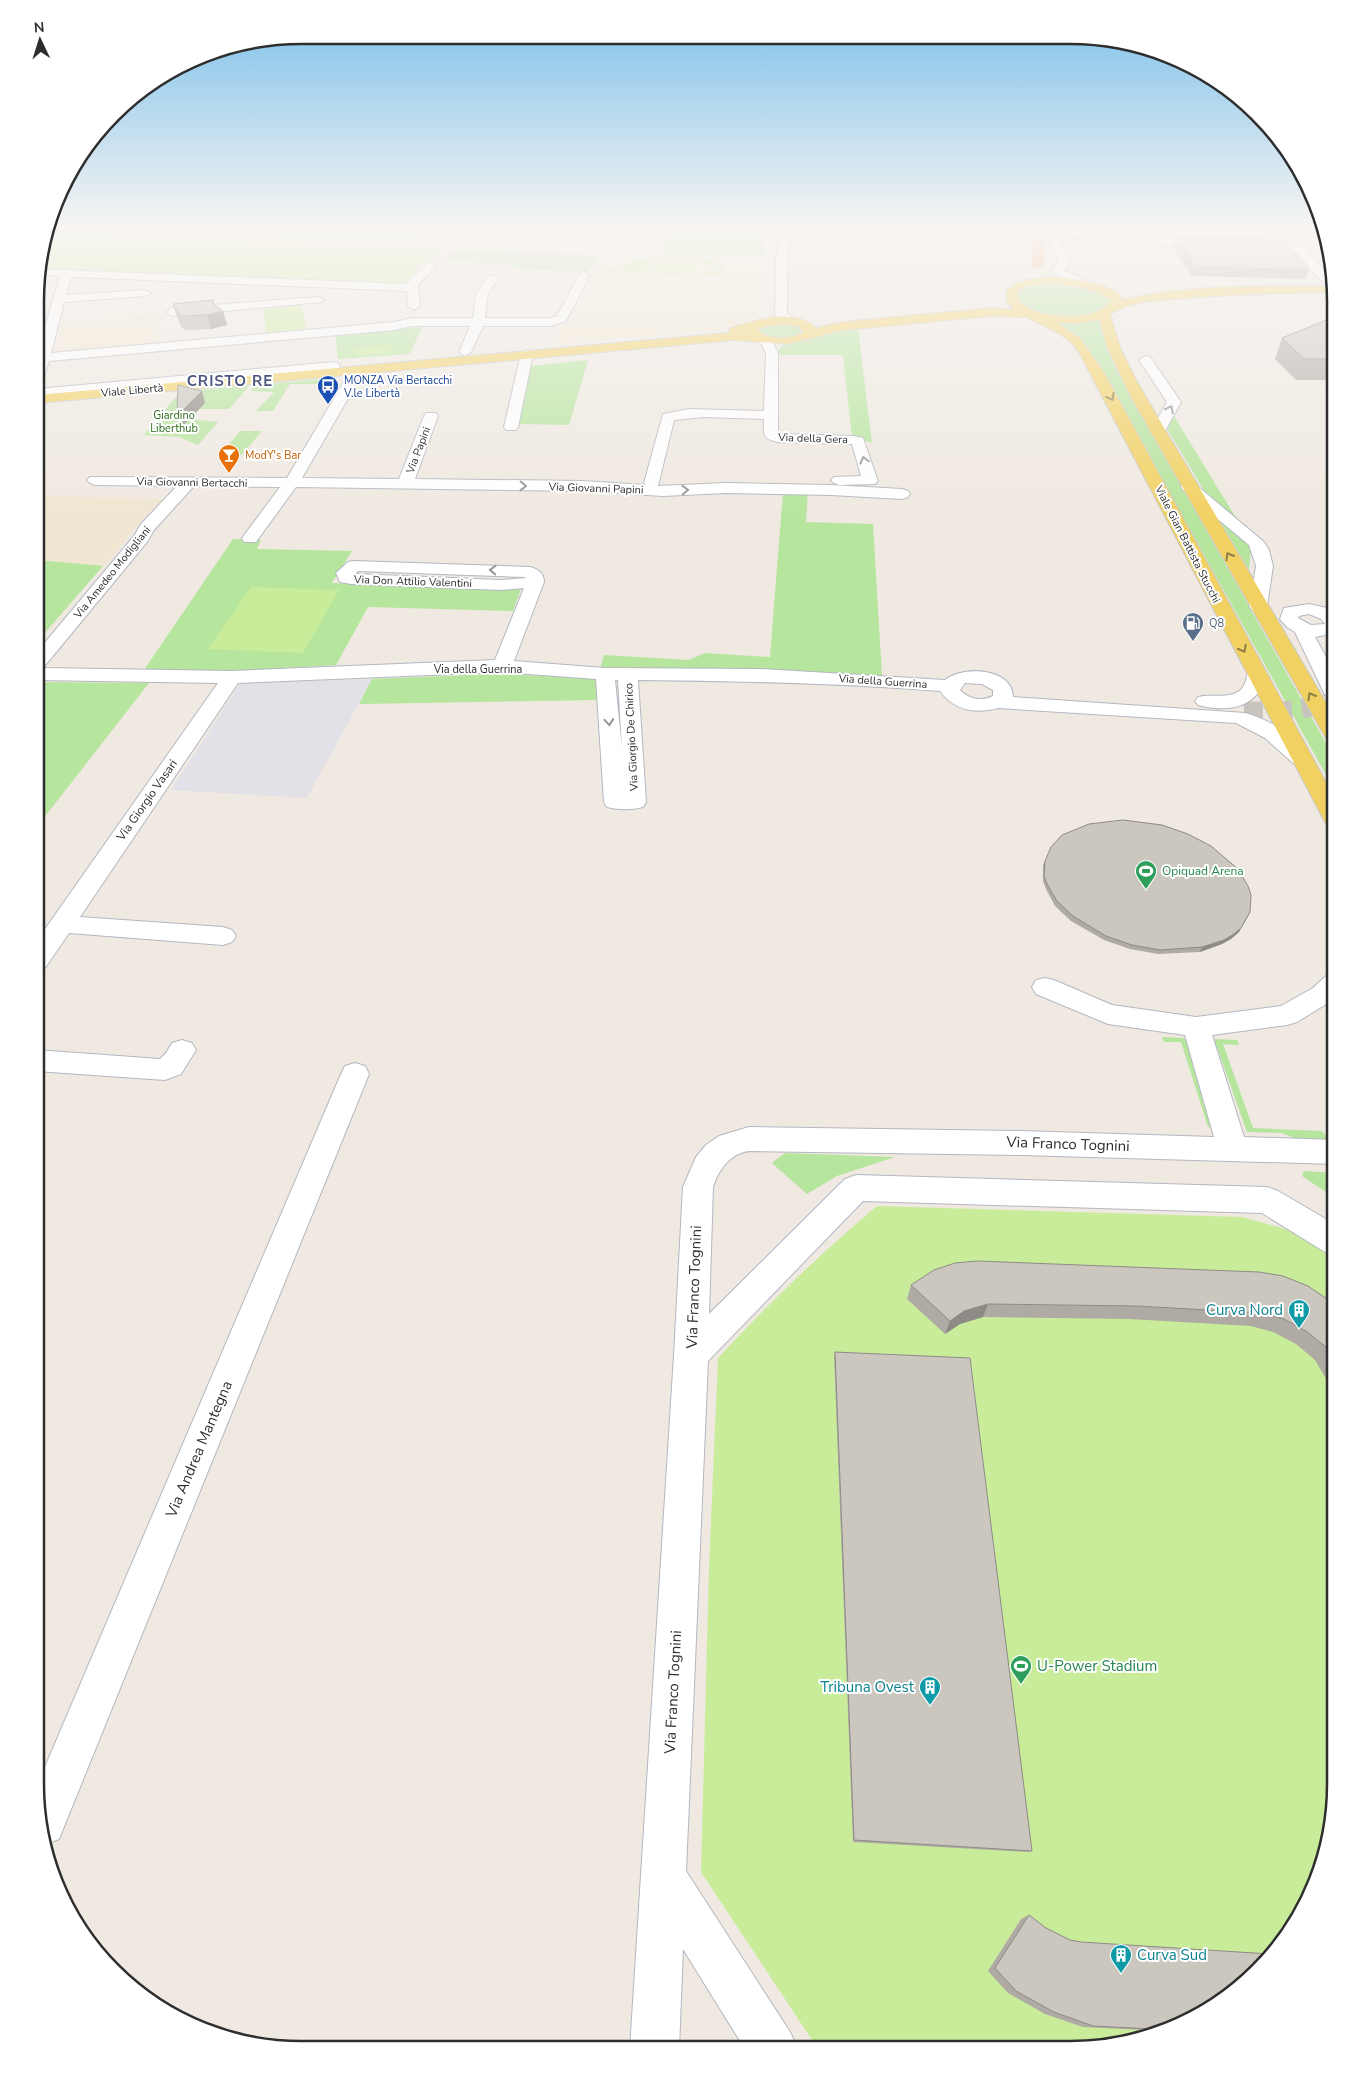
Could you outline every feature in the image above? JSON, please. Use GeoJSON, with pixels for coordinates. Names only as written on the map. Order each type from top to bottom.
{"type":"FeatureCollection","features":[{"type":"Feature","properties":{"kind":"main road"},"geometry":{"type":"LineString","coordinates":[[760,331],[795,322]]}},
{"type":"Feature","properties":{"kind":"main road"},"geometry":{"type":"LineString","coordinates":[[797,322],[811,330],[810,334],[805,337]]}},
{"type":"Feature","properties":{"kind":"main road"},"geometry":{"type":"LineString","coordinates":[[801,322],[831,324],[849,322]]}},
{"type":"Feature","properties":{"kind":"main road"},"geometry":{"type":"LineString","coordinates":[[760,331],[791,340],[823,330],[880,322]]}},
{"type":"Feature","properties":{"kind":"main road"},"geometry":{"type":"LineString","coordinates":[[1028,322],[1046,329],[1098,374]]}},
{"type":"Feature","properties":{"kind":"main road","name":"Viale Gian Battista Stucchi"},"geometry":{"type":"LineString","coordinates":[[1050,322],[1074,338],[1098,374],[1327,806]]}},
{"type":"Feature","properties":{"kind":"main road"},"geometry":{"type":"LineString","coordinates":[[1112,322],[1117,354],[1132,384],[1189,487],[1327,723]]}},
{"type":"Feature","properties":{"kind":"main road","name":"Viale Libertà"},"geometry":{"type":"LineString","coordinates":[[44,398],[191,373],[333,365],[353,370],[561,350],[728,337],[760,331]]}},
{"type":"Feature","properties":{"kind":"street"},"geometry":{"type":"LineString","coordinates":[[44,347],[54,322]]}},
{"type":"Feature","properties":{"kind":"street"},"geometry":{"type":"LineString","coordinates":[[166,335],[167,322]]}},
{"type":"Feature","properties":{"kind":"street"},"geometry":{"type":"LineString","coordinates":[[44,357],[166,335],[191,345],[213,343],[317,322]]}},
{"type":"Feature","properties":{"kind":"street"},"geometry":{"type":"LineString","coordinates":[[342,322],[394,326],[411,322]]}},
{"type":"Feature","properties":{"kind":"street"},"geometry":{"type":"LineString","coordinates":[[465,352],[478,322]]}},
{"type":"Feature","properties":{"kind":"street"},"geometry":{"type":"LineString","coordinates":[[652,483],[668,417],[675,414],[772,415],[772,353],[769,344],[760,331],[766,322]]}},
{"type":"Feature","properties":{"kind":"street"},"geometry":{"type":"LineString","coordinates":[[772,353],[776,346],[791,340]]}},
{"type":"Feature","properties":{"kind":"street"},"geometry":{"type":"LineString","coordinates":[[208,372],[213,343]]}},
{"type":"Feature","properties":{"kind":"street"},"geometry":{"type":"LineString","coordinates":[[191,345],[191,373]]}},
{"type":"Feature","properties":{"kind":"street"},"geometry":{"type":"LineString","coordinates":[[511,427],[526,354]]}},
{"type":"Feature","properties":{"kind":"street"},"geometry":{"type":"LineString","coordinates":[[1117,354],[1133,364],[1156,373],[1174,402],[1158,431]]}},
{"type":"Feature","properties":{"kind":"street"},"geometry":{"type":"LineString","coordinates":[[333,365],[347,387]]}},
{"type":"Feature","properties":{"kind":"street"},"geometry":{"type":"LineString","coordinates":[[250,538],[298,472],[352,379],[353,370]]}},
{"type":"Feature","properties":{"kind":"street","name":"Viale Libertà"},"geometry":{"type":"LineString","coordinates":[[44,392],[191,373]]}},
{"type":"Feature","properties":{"kind":"street"},"geometry":{"type":"LineString","coordinates":[[1132,384],[1144,390],[1156,393],[1162,392],[1156,373]]}},
{"type":"Feature","properties":{"kind":"street","name":"Via della Gera"},"geometry":{"type":"LineString","coordinates":[[772,415],[771,436],[777,438],[858,441],[870,481],[837,480],[833,483],[832,490]]}},
{"type":"Feature","properties":{"kind":"street","name":"Via Papini"},"geometry":{"type":"LineString","coordinates":[[405,484],[430,416]]}},
{"type":"Feature","properties":{"kind":"street","name":"Via Giovanni Bertacchi"},"geometry":{"type":"LineString","coordinates":[[95,480],[289,483]]}},
{"type":"Feature","properties":{"kind":"street","name":"Via Amedeo Modigliani"},"geometry":{"type":"LineString","coordinates":[[44,656],[141,538],[147,528],[189,482]]}},
{"type":"Feature","properties":{"kind":"street","name":"Via Giovanni Papini"},"geometry":{"type":"LineString","coordinates":[[289,483],[582,486],[663,491],[726,488],[832,490],[902,494]]}},
{"type":"Feature","properties":{"kind":"street"},"geometry":{"type":"LineString","coordinates":[[1189,487],[1256,542],[1263,552],[1266,574],[1258,606]]}},
{"type":"Feature","properties":{"kind":"street","name":"Via Don Attilio Valentini"},"geometry":{"type":"LineString","coordinates":[[354,566],[517,571],[530,572],[535,577],[534,582],[501,584],[350,579],[346,578],[345,573],[354,566]]}},
{"type":"Feature","properties":{"kind":"street"},"geometry":{"type":"LineString","coordinates":[[1266,574],[1286,603],[1301,609],[1316,611],[1327,626]]}},
{"type":"Feature","properties":{"kind":"street"},"geometry":{"type":"LineString","coordinates":[[502,666],[534,582]]}},
{"type":"Feature","properties":{"kind":"street"},"geometry":{"type":"LineString","coordinates":[[1301,609],[1290,612],[1289,619],[1327,626]]}},
{"type":"Feature","properties":{"kind":"street"},"geometry":{"type":"LineString","coordinates":[[1327,626],[1316,640],[1327,656]]}},
{"type":"Feature","properties":{"kind":"street"},"geometry":{"type":"LineString","coordinates":[[1327,626],[1304,634],[1327,677]]}},
{"type":"Feature","properties":{"kind":"street","name":"Via della Guerrina"},"geometry":{"type":"LineString","coordinates":[[44,674],[232,676],[502,666],[605,674],[890,680],[950,686]]}},
{"type":"Feature","properties":{"kind":"street","name":"Via Giorgio De Chirico"},"geometry":{"type":"LineString","coordinates":[[605,674],[615,802],[635,802],[628,674]]}},
{"type":"Feature","properties":{"kind":"street"},"geometry":{"type":"LineString","coordinates":[[1000,694],[994,681],[976,676],[958,679],[950,686],[950,692],[953,696],[968,704],[985,705],[1000,694],[1222,702],[1239,700],[1249,694],[1255,687],[1257,674]]}},
{"type":"Feature","properties":{"kind":"street","name":"Via Giorgio Vasari"},"geometry":{"type":"LineString","coordinates":[[44,950],[232,676]]}},
{"type":"Feature","properties":{"kind":"street"},"geometry":{"type":"LineString","coordinates":[[1000,694],[1244,711]]}},
{"type":"Feature","properties":{"kind":"street"},"geometry":{"type":"LineString","coordinates":[[1000,694],[1238,717],[1252,721],[1276,735],[1301,758]]}},
{"type":"Feature","properties":{"kind":"street"},"geometry":{"type":"LineString","coordinates":[[62,924],[223,936]]}},
{"type":"Feature","properties":{"kind":"street"},"geometry":{"type":"LineString","coordinates":[[1045,987],[1108,1014],[1196,1027],[1287,1015],[1327,990]]}},
{"type":"Feature","properties":{"kind":"street"},"geometry":{"type":"LineString","coordinates":[[1196,1027],[1233,1149]]}},
{"type":"Feature","properties":{"kind":"street"},"geometry":{"type":"LineString","coordinates":[[44,1061],[168,1070],[173,1066],[182,1050]]}},
{"type":"Feature","properties":{"kind":"street","name":"Via Andrea Mantegna"},"geometry":{"type":"LineString","coordinates":[[46,1816],[355,1074]]}},
{"type":"Feature","properties":{"kind":"street","name":"Via Franco Tognini"},"geometry":{"type":"LineString","coordinates":[[654,2041],[692,1355],[698,1187],[703,1170],[712,1159],[736,1141],[766,1139],[1327,1152]]}},
{"type":"Feature","properties":{"kind":"street"},"geometry":{"type":"LineString","coordinates":[[692,1355],[856,1188],[1267,1200],[1327,1237]]}},
{"type":"Feature","properties":{"kind":"street"},"geometry":{"type":"LineString","coordinates":[[663,1876],[768,2041]]}},
{"type":"Feature","properties":{"kind":"shaded area"},"geometry":{"type":"Polygon","coordinates":[[[61,322],[159,322],[158,344],[54,354],[61,322]]]}},
{"type":"Feature","properties":{"kind":"shaded area"},"geometry":{"type":"Polygon","coordinates":[[[744,322],[714,330],[553,344],[566,323],[744,322]]]}},
{"type":"Feature","properties":{"kind":"shaded area"},"geometry":{"type":"Polygon","coordinates":[[[47,496],[162,499],[161,503],[154,506],[103,566],[44,561],[44,500],[47,496]]]}},
{"type":"Feature","properties":{"kind":"shaded area"},"geometry":{"type":"Polygon","coordinates":[[[372,679],[307,798],[171,790],[241,683],[372,679]]]}},
{"type":"Feature","properties":{"kind":"green space"},"geometry":{"type":"Polygon","coordinates":[[[265,322],[305,322],[306,329],[266,332],[265,322]]]}},
{"type":"Feature","properties":{"kind":"green space"},"geometry":{"type":"Polygon","coordinates":[[[1055,322],[1100,322],[1106,347],[1114,366],[1327,745],[1327,777],[1099,365],[1089,351],[1067,330],[1055,322]]]}},
{"type":"Feature","properties":{"kind":"green space"},"geometry":{"type":"Polygon","coordinates":[[[785,323],[802,328],[804,333],[793,337],[775,338],[758,334],[756,329],[759,326],[785,323]]]}},
{"type":"Feature","properties":{"kind":"green space"},"geometry":{"type":"Polygon","coordinates":[[[422,327],[410,354],[338,359],[335,334],[422,327]]]}},
{"type":"Feature","properties":{"kind":"green space"},"geometry":{"type":"Polygon","coordinates":[[[844,329],[858,329],[872,443],[852,437],[843,355],[779,355],[778,350],[781,346],[809,340],[844,329]]]}},
{"type":"Feature","properties":{"kind":"green space"},"geometry":{"type":"Polygon","coordinates":[[[392,345],[394,352],[356,356],[353,348],[392,345]]]}},
{"type":"Feature","properties":{"kind":"green space"},"geometry":{"type":"Polygon","coordinates":[[[588,360],[569,425],[519,424],[530,366],[588,360]]]}},
{"type":"Feature","properties":{"kind":"green space"},"geometry":{"type":"Polygon","coordinates":[[[333,378],[340,384],[290,384],[273,411],[256,411],[274,392],[250,391],[256,385],[333,378]]]}},
{"type":"Feature","properties":{"kind":"green space","name":"Giardino Liberthub"},"geometry":{"type":"Polygon","coordinates":[[[250,385],[229,409],[200,409],[190,419],[218,422],[198,445],[179,437],[144,435],[180,392],[250,385]]]}},
{"type":"Feature","properties":{"kind":"green space"},"geometry":{"type":"Polygon","coordinates":[[[1174,416],[1236,518],[1206,494],[1166,427],[1174,416]]]}},
{"type":"Feature","properties":{"kind":"green space"},"geometry":{"type":"Polygon","coordinates":[[[240,431],[262,431],[242,455],[220,455],[240,431]]]}},
{"type":"Feature","properties":{"kind":"green space"},"geometry":{"type":"Polygon","coordinates":[[[783,492],[808,492],[806,522],[873,524],[882,676],[600,669],[604,655],[689,660],[705,653],[770,657],[783,492]]]}},
{"type":"Feature","properties":{"kind":"green space"},"geometry":{"type":"Polygon","coordinates":[[[1216,514],[1247,541],[1251,547],[1249,570],[1216,514]]]}},
{"type":"Feature","properties":{"kind":"green space"},"geometry":{"type":"Polygon","coordinates":[[[233,539],[261,540],[257,549],[352,551],[332,583],[521,589],[513,611],[368,607],[336,665],[235,671],[144,670],[233,539]]]}},
{"type":"Feature","properties":{"kind":"green space"},"geometry":{"type":"Polygon","coordinates":[[[44,561],[103,566],[44,634],[44,561]]]}},
{"type":"Feature","properties":{"kind":"green space"},"geometry":{"type":"Polygon","coordinates":[[[251,587],[339,590],[303,653],[208,649],[251,587]]]}},
{"type":"Feature","properties":{"kind":"green space"},"geometry":{"type":"Polygon","coordinates":[[[494,674],[593,678],[598,681],[599,700],[359,704],[372,679],[494,674]]]}},
{"type":"Feature","properties":{"kind":"green space"},"geometry":{"type":"Polygon","coordinates":[[[44,682],[149,683],[44,818],[44,682]]]}},
{"type":"Feature","properties":{"kind":"green space"},"geometry":{"type":"Polygon","coordinates":[[[1162,1037],[1185,1038],[1214,1127],[1208,1127],[1181,1042],[1164,1042],[1162,1037]]]}},
{"type":"Feature","properties":{"kind":"green space"},"geometry":{"type":"Polygon","coordinates":[[[1214,1039],[1237,1040],[1239,1045],[1223,1044],[1253,1128],[1321,1131],[1327,1140],[1307,1144],[1282,1133],[1247,1132],[1214,1039]]]}},
{"type":"Feature","properties":{"kind":"green space"},"geometry":{"type":"Polygon","coordinates":[[[785,1153],[895,1157],[837,1176],[807,1194],[772,1163],[785,1153]]]}},
{"type":"Feature","properties":{"kind":"green space"},"geometry":{"type":"Polygon","coordinates":[[[1304,1171],[1327,1172],[1327,1193],[1302,1176],[1304,1171]]]}},
{"type":"Feature","properties":{"kind":"green space","name":"U-Power Stadium"},"geometry":{"type":"Polygon","coordinates":[[[877,1206],[1242,1217],[1300,1233],[1327,1246],[1327,1801],[1319,1851],[1308,1883],[1293,1913],[1264,1954],[1227,1988],[1199,2007],[1169,2022],[1137,2033],[1087,2041],[813,2041],[701,1872],[709,1568],[718,1358],[756,1318],[835,1242],[877,1206]]]}},
{"type":"Feature","properties":{"kind":"building"},"geometry":{"type":"Polygon","coordinates":[[[1321,322],[1327,322],[1327,359],[1304,359],[1282,338],[1321,322]]]}},
{"type":"Feature","properties":{"kind":"building"},"geometry":{"type":"Polygon","coordinates":[[[178,385],[202,391],[177,416],[178,385]]]}},
{"type":"Feature","properties":{"kind":"building","name":"Opiquad Arena"},"geometry":{"type":"Polygon","coordinates":[[[1123,820],[1162,825],[1188,834],[1211,846],[1238,869],[1251,895],[1250,912],[1241,928],[1224,940],[1202,947],[1160,950],[1132,945],[1106,936],[1073,916],[1057,901],[1044,876],[1045,861],[1051,847],[1062,835],[1089,824],[1123,820]]]}},
{"type":"Feature","properties":{"kind":"building","name":"Curva Nord"},"geometry":{"type":"Polygon","coordinates":[[[977,1261],[1259,1272],[1283,1276],[1308,1286],[1327,1299],[1327,1349],[1306,1331],[1284,1319],[1261,1313],[1137,1306],[988,1304],[964,1311],[950,1321],[911,1285],[934,1270],[955,1263],[977,1261]]]}},
{"type":"Feature","properties":{"kind":"building","name":"Tribuna Ovest"},"geometry":{"type":"Polygon","coordinates":[[[835,1352],[970,1358],[1032,1851],[854,1840],[835,1352]]]}},
{"type":"Feature","properties":{"kind":"building","name":"Curva Sud"},"geometry":{"type":"Polygon","coordinates":[[[1029,1915],[1046,1928],[1070,1940],[1081,1942],[1264,1954],[1240,1978],[1213,1998],[1184,2015],[1150,2029],[1093,2026],[1054,2012],[1016,1991],[995,1968],[1029,1915]]]}},
{"type":"Feature","properties":{"kind":"tunnel"},"geometry":{"type":"LineString","coordinates":[[1244,711],[1303,709],[1314,706],[1327,699]]}},
{"type":"Feature","properties":{"kind":"place","name":"MONZA Via Bertacchi V.le Libertà"},"geometry":{"type":"Point","coordinates":[328,405]}},
{"type":"Feature","properties":{"kind":"place","name":"ModY's Bar"},"geometry":{"type":"Point","coordinates":[229,474]}},
{"type":"Feature","properties":{"kind":"place","name":"Q8"},"geometry":{"type":"Point","coordinates":[1193,642]}},
{"type":"Feature","properties":{"kind":"place","name":"Opiquad Arena"},"geometry":{"type":"Point","coordinates":[1146,890]}},
{"type":"Feature","properties":{"kind":"place","name":"Curva Nord"},"geometry":{"type":"Point","coordinates":[1299,1329]}},
{"type":"Feature","properties":{"kind":"place","name":"U-Power Stadium"},"geometry":{"type":"Point","coordinates":[1021,1685]}},
{"type":"Feature","properties":{"kind":"place","name":"Tribuna Ovest"},"geometry":{"type":"Point","coordinates":[930,1706]}},
{"type":"Feature","properties":{"kind":"place","name":"Curva Sud"},"geometry":{"type":"Point","coordinates":[1121,1974]}},
{"type":"Feature","properties":{"kind":"district","name":"CRISTO RE"},"geometry":{"type":"Point","coordinates":[230,381]}}]}
